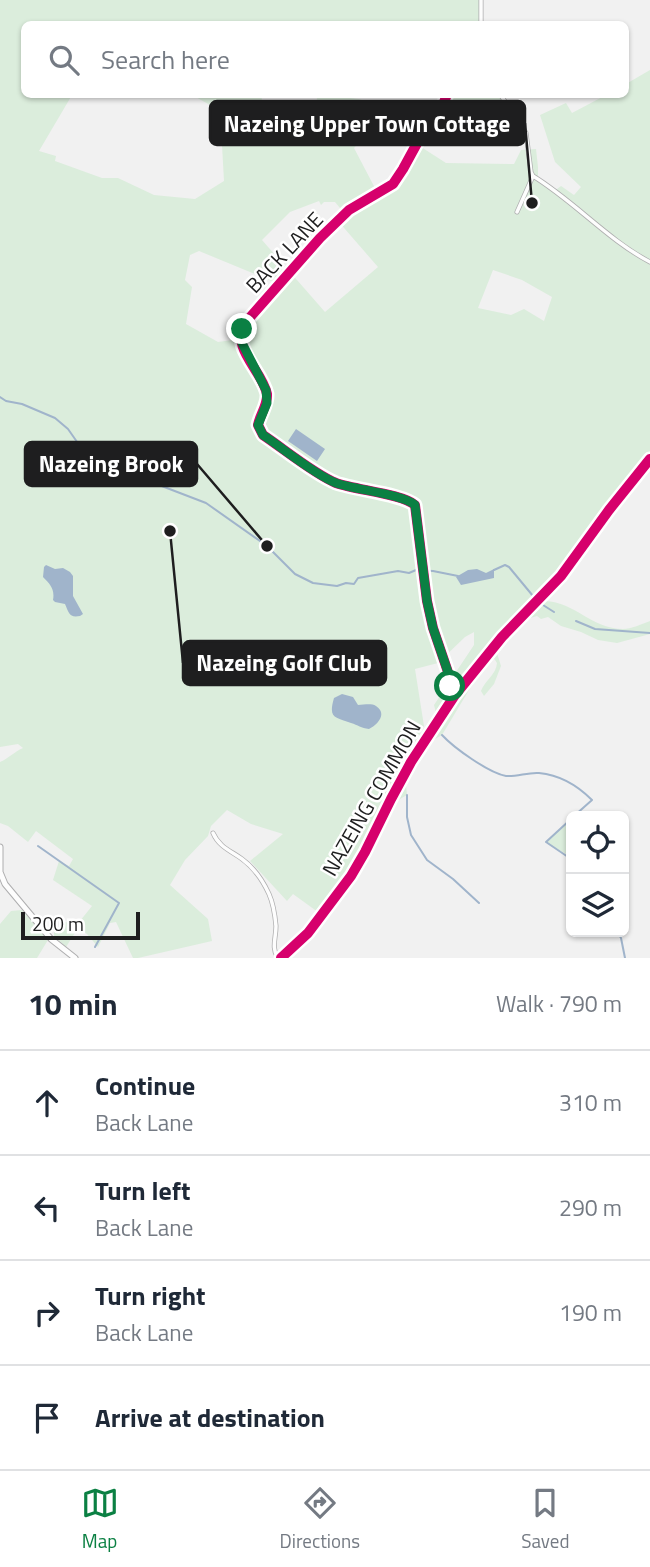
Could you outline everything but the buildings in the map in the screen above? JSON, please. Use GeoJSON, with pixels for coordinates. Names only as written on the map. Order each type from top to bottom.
{"type":"FeatureCollection","features":[{"type":"Feature","properties":{"kind":"street"},"geometry":{"type":"LineString","coordinates":[[481,0],[481,21]]}},
{"type":"Feature","properties":{"kind":"street","name":"BACK LANE"},"geometry":{"type":"LineString","coordinates":[[446,98],[437,117],[421,136],[393,184],[357,204],[322,236],[245,323],[240,336],[266,390],[267,403],[258,425],[263,435],[334,482],[415,505],[427,601],[451,690],[455,695]]}},
{"type":"Feature","properties":{"kind":"street"},"geometry":{"type":"LineString","coordinates":[[503,98],[526,133],[533,176],[550,186],[626,247],[650,262]]}},
{"type":"Feature","properties":{"kind":"street"},"geometry":{"type":"LineString","coordinates":[[444,105],[510,109]]}},
{"type":"Feature","properties":{"kind":"street"},"geometry":{"type":"LineString","coordinates":[[517,212],[533,176]]}},
{"type":"Feature","properties":{"kind":"street","name":"NAZEING COMMON"},"geometry":{"type":"LineString","coordinates":[[280,958],[305,936],[348,880],[411,762],[455,695],[502,637],[561,576],[604,516],[650,459]]}},
{"type":"Feature","properties":{"kind":"street"},"geometry":{"type":"LineString","coordinates":[[214,833],[219,843],[247,863],[269,894],[276,925],[274,950],[280,958]]}},
{"type":"Feature","properties":{"kind":"street"},"geometry":{"type":"LineString","coordinates":[[0,847],[0,873],[5,884],[51,939],[75,958]]}},
{"type":"Feature","properties":{"kind":"green space"},"geometry":{"type":"Polygon","coordinates":[[[0,0],[481,0],[481,21],[21,21],[21,98],[70,98],[39,151],[56,156],[55,161],[102,178],[118,178],[154,195],[195,199],[224,181],[221,127],[244,127],[270,118],[297,117],[303,125],[316,125],[317,98],[351,98],[402,114],[391,144],[363,138],[354,148],[376,190],[389,183],[393,187],[418,145],[446,163],[514,164],[521,150],[536,149],[538,182],[553,192],[561,186],[574,195],[581,187],[555,162],[540,115],[566,103],[572,113],[600,98],[629,98],[629,82],[650,70],[650,453],[599,518],[564,569],[491,641],[438,720],[434,705],[474,645],[474,632],[438,663],[415,669],[424,726],[397,778],[490,654],[532,610],[535,612],[545,601],[556,602],[612,628],[626,629],[650,621],[650,634],[617,643],[598,640],[561,626],[548,617],[527,619],[497,653],[501,666],[494,684],[484,696],[481,691],[497,663],[493,657],[442,735],[430,742],[408,776],[407,795],[393,803],[344,896],[303,947],[301,943],[322,915],[293,894],[287,901],[250,861],[283,834],[251,824],[227,810],[211,826],[208,836],[185,860],[170,885],[208,919],[212,941],[133,958],[116,922],[110,923],[98,947],[78,928],[66,947],[54,936],[54,930],[66,922],[76,926],[92,906],[53,880],[59,861],[69,866],[73,859],[36,831],[28,842],[0,823],[0,762],[23,748],[18,744],[0,747],[0,0]],[[319,201],[290,212],[262,240],[325,312],[378,267],[338,221],[345,214],[335,202],[324,202],[321,205],[319,201]],[[199,251],[190,255],[185,280],[192,287],[186,324],[218,342],[242,337],[243,329],[279,284],[199,251]],[[493,270],[478,308],[511,315],[524,309],[544,321],[552,297],[522,280],[493,270]]]}},
{"type":"Feature","properties":{"kind":"green space"},"geometry":{"type":"Polygon","coordinates":[[[197,98],[262,98],[261,111],[219,110],[197,98]]]}},
{"type":"Feature","properties":{"kind":"green space"},"geometry":{"type":"Polygon","coordinates":[[[443,98],[502,98],[512,113],[477,107],[441,106],[443,98]]]}},
{"type":"Feature","properties":{"kind":"green space"},"geometry":{"type":"Polygon","coordinates":[[[566,824],[566,854],[546,842],[566,824]]]}},
{"type":"Feature","properties":{"kind":"green space"},"geometry":{"type":"Polygon","coordinates":[[[22,910],[48,940],[37,958],[0,958],[0,924],[11,911],[22,910]]]}},
{"type":"Feature","properties":{"kind":"water"},"geometry":{"type":"Polygon","coordinates":[[[296,429],[325,449],[317,461],[288,441],[296,429]]]}},
{"type":"Feature","properties":{"kind":"water"},"geometry":{"type":"Polygon","coordinates":[[[46,565],[70,572],[73,576],[73,596],[83,614],[71,615],[65,604],[53,600],[51,587],[43,577],[46,565]]]}},
{"type":"Feature","properties":{"kind":"water"},"geometry":{"type":"Polygon","coordinates":[[[477,569],[486,573],[494,569],[494,578],[461,585],[456,577],[468,570],[477,569]]]}},
{"type":"Feature","properties":{"kind":"water"},"geometry":{"type":"Polygon","coordinates":[[[342,694],[353,697],[358,705],[376,706],[381,712],[378,722],[369,729],[334,716],[334,698],[342,694]]]}},
{"type":"Feature","properties":{"kind":"waterway"},"geometry":{"type":"LineString","coordinates":[[0,397],[55,418],[68,429],[89,459],[105,464],[123,476],[146,480],[206,503],[267,546],[295,574],[313,583],[337,586],[354,584],[358,578],[416,570],[458,576]]}},
{"type":"Feature","properties":{"kind":"waterway"},"geometry":{"type":"LineString","coordinates":[[494,570],[505,565],[509,567],[533,596]]}},
{"type":"Feature","properties":{"kind":"waterway"},"geometry":{"type":"LineString","coordinates":[[543,605],[554,612]]}},
{"type":"Feature","properties":{"kind":"waterway"},"geometry":{"type":"LineString","coordinates":[[576,621],[595,629],[650,633]]}},
{"type":"Feature","properties":{"kind":"waterway"},"geometry":{"type":"LineString","coordinates":[[442,735],[472,759],[499,774],[547,774],[575,786],[592,800],[580,811]]}},
{"type":"Feature","properties":{"kind":"waterway"},"geometry":{"type":"LineString","coordinates":[[407,795],[407,817],[411,835],[427,860],[479,903]]}},
{"type":"Feature","properties":{"kind":"waterway"},"geometry":{"type":"LineString","coordinates":[[566,824],[546,842],[566,856]]}},
{"type":"Feature","properties":{"kind":"waterway"},"geometry":{"type":"LineString","coordinates":[[38,846],[119,903],[95,947]]}},
{"type":"Feature","properties":{"kind":"waterway"},"geometry":{"type":"LineString","coordinates":[[620,937],[625,958]]}},
{"type":"Feature","properties":{"kind":"cycle path"},"geometry":{"type":"LineString","coordinates":[[446,98],[440,114],[421,136],[393,184],[349,210],[320,238],[245,323],[241,341],[267,394],[258,425],[263,435],[327,479],[400,498],[415,505],[427,601],[450,686],[455,695]]}},
{"type":"Feature","properties":{"kind":"cycle path"},"geometry":{"type":"LineString","coordinates":[[281,958],[308,933],[351,876],[411,762],[455,695],[502,637],[561,576],[650,459]]}},
{"type":"Feature","properties":{"kind":"place","name":"Nazeing Upper Town Cottage"},"geometry":{"type":"Point","coordinates":[532,203]}},
{"type":"Feature","properties":{"kind":"place","name":"Nazeing Golf Club"},"geometry":{"type":"Point","coordinates":[170,531]}},
{"type":"Feature","properties":{"kind":"place","name":"Nazeing Brook"},"geometry":{"type":"Point","coordinates":[267,546]}},
{"type":"Feature","properties":{"kind":"route"},"geometry":{"type":"LineString","coordinates":[[242,329],[240,336],[245,351],[266,390],[267,403],[260,416],[259,431],[334,482],[415,505],[427,601],[450,686]]}}]}
